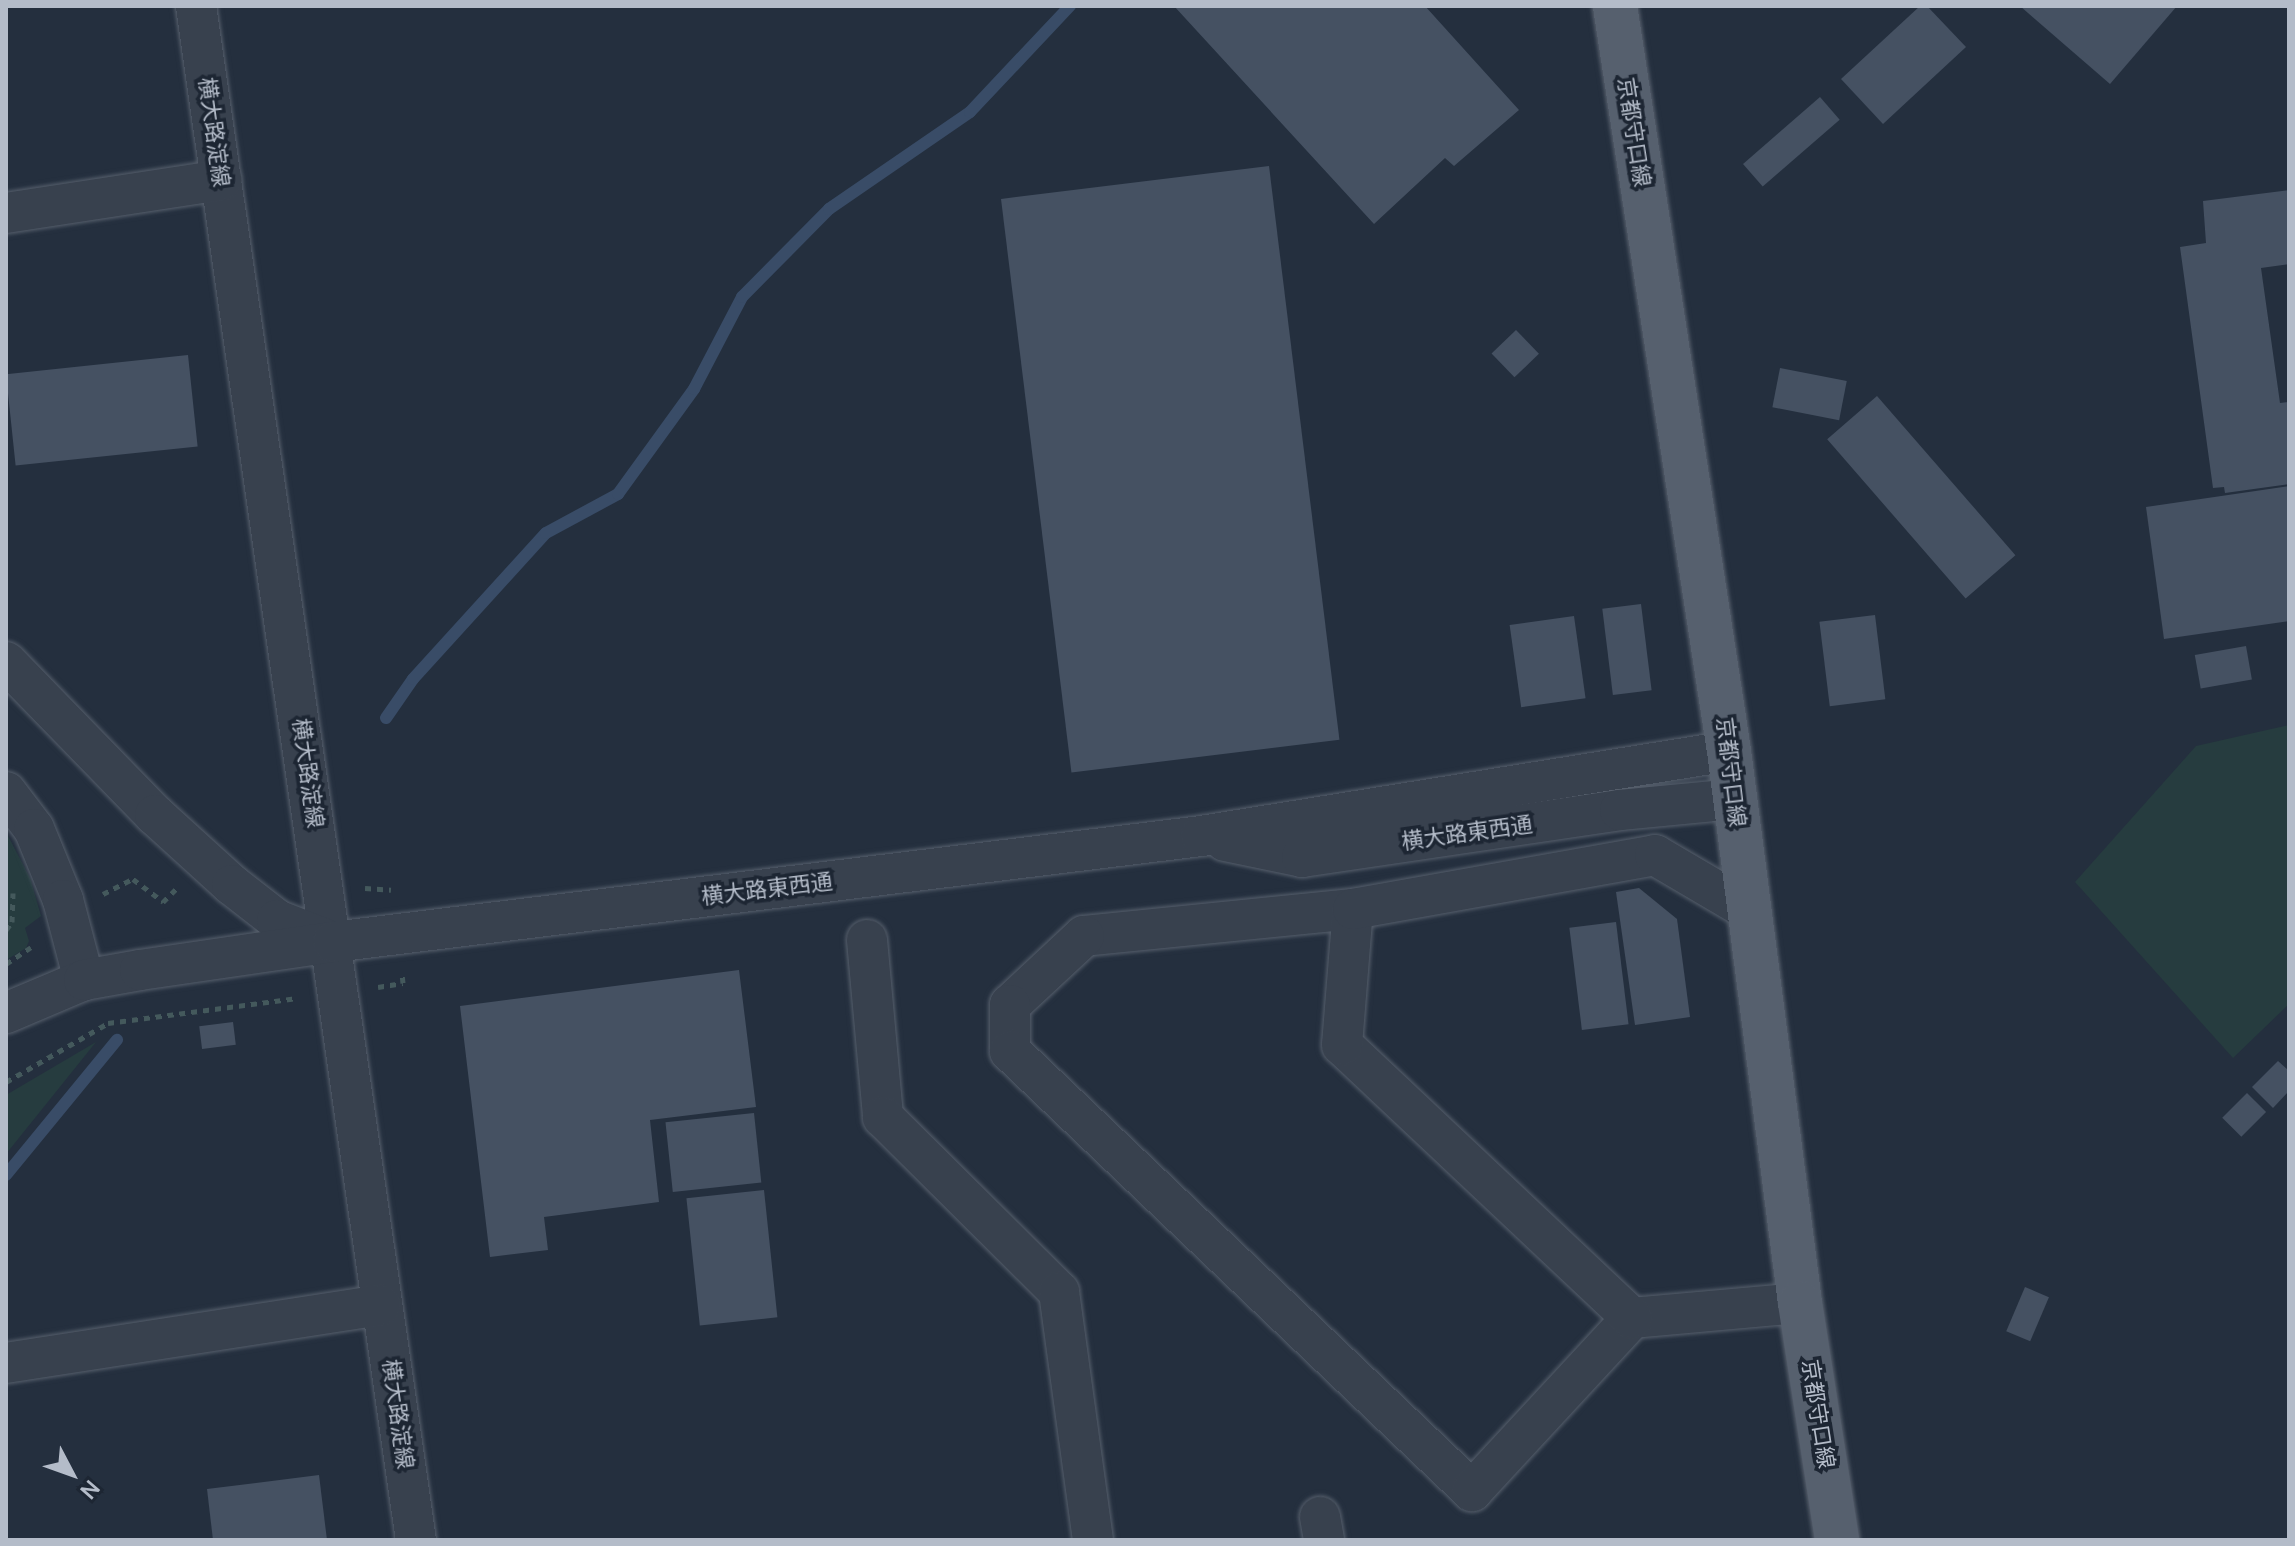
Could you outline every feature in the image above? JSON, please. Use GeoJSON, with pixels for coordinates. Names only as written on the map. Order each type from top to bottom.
{"type":"FeatureCollection","features":[{"type":"Feature","properties":{"kind":"main road","name":"京都守口線"},"geometry":{"type":"LineString","coordinates":[[1615,6],[1729,751],[1800,1303],[1837,1540]]}},
{"type":"Feature","properties":{"kind":"street","name":"横大路淀線"},"geometry":{"type":"LineString","coordinates":[[196,6],[333,942],[416,1540]]}},
{"type":"Feature","properties":{"kind":"street"},"geometry":{"type":"LineString","coordinates":[[6,213],[221,180]]}},
{"type":"Feature","properties":{"kind":"street"},"geometry":{"type":"LineString","coordinates":[[6,662],[155,815],[232,885],[277,920],[333,942]]}},
{"type":"Feature","properties":{"kind":"street","name":"横大路東西通"},"geometry":{"type":"LineString","coordinates":[[6,1013],[84,980],[333,942],[1201,836],[1729,751]]}},
{"type":"Feature","properties":{"kind":"street"},"geometry":{"type":"LineString","coordinates":[[6,792],[34,829],[63,900],[84,980]]}},
{"type":"Feature","properties":{"kind":"street","name":"横大路東西通"},"geometry":{"type":"LineString","coordinates":[[1201,836],[1302,857],[1620,810],[1735,799]]}},
{"type":"Feature","properties":{"kind":"street"},"geometry":{"type":"LineString","coordinates":[[1747,909],[1655,855],[1353,909],[1084,936],[1010,1005],[1010,1051],[1472,1491],[1632,1318],[1800,1303]]}},
{"type":"Feature","properties":{"kind":"street"},"geometry":{"type":"LineString","coordinates":[[1353,909],[1342,1045],[1632,1318]]}},
{"type":"Feature","properties":{"kind":"street"},"geometry":{"type":"LineString","coordinates":[[867,940],[883,1117],[1059,1292],[1093,1540]]}},
{"type":"Feature","properties":{"kind":"street"},"geometry":{"type":"LineString","coordinates":[[6,1363],[381,1305]]}},
{"type":"Feature","properties":{"kind":"path"},"geometry":{"type":"LineString","coordinates":[[6,930],[12,922],[13,890]]}},
{"type":"Feature","properties":{"kind":"path"},"geometry":{"type":"LineString","coordinates":[[6,1082],[108,1023],[225,1009]]}},
{"type":"Feature","properties":{"kind":"green space"},"geometry":{"type":"Polygon","coordinates":[[[2289,725],[2289,1004],[2233,1058],[2075,882],[2196,746],[2289,725]]]}},
{"type":"Feature","properties":{"kind":"green space"},"geometry":{"type":"Polygon","coordinates":[[[6,832],[30,878],[41,916],[25,928],[29,941],[26,948],[6,960],[6,832]]]}},
{"type":"Feature","properties":{"kind":"green space"},"geometry":{"type":"Polygon","coordinates":[[[96,1042],[6,1154],[6,1095],[96,1042]]]}},
{"type":"Feature","properties":{"kind":"building"},"geometry":{"type":"Polygon","coordinates":[[[1174,6],[1425,6],[1519,110],[1454,166],[1445,158],[1374,224],[1174,6]]]}},
{"type":"Feature","properties":{"kind":"building"},"geometry":{"type":"Polygon","coordinates":[[[1920,6],[1927,6],[1966,47],[1883,124],[1841,79],[1920,6]]]}},
{"type":"Feature","properties":{"kind":"building"},"geometry":{"type":"Polygon","coordinates":[[[2020,6],[2177,6],[2110,84],[2020,6]]]}},
{"type":"Feature","properties":{"kind":"building"},"geometry":{"type":"Polygon","coordinates":[[[1820,97],[1840,120],[1763,187],[1743,164],[1820,97]]]}},
{"type":"Feature","properties":{"kind":"building"},"geometry":{"type":"Polygon","coordinates":[[[1269,166],[1339,740],[1071,773],[1001,199],[1269,166]]]}},
{"type":"Feature","properties":{"kind":"building"},"geometry":{"type":"Polygon","coordinates":[[[2289,190],[2289,264],[2261,268],[2280,403],[2289,402],[2289,484],[2225,493],[2224,487],[2213,488],[2180,247],[2206,243],[2203,201],[2289,190]]]}},
{"type":"Feature","properties":{"kind":"building"},"geometry":{"type":"Polygon","coordinates":[[[1516,330],[1539,354],[1514,377],[1492,354],[1516,330]]]}},
{"type":"Feature","properties":{"kind":"building"},"geometry":{"type":"Polygon","coordinates":[[[188,355],[198,446],[16,466],[6,374],[188,355]]]}},
{"type":"Feature","properties":{"kind":"building"},"geometry":{"type":"Polygon","coordinates":[[[1780,368],[1847,381],[1839,420],[1772,407],[1780,368]]]}},
{"type":"Feature","properties":{"kind":"building"},"geometry":{"type":"Polygon","coordinates":[[[1877,396],[2015,555],[1966,599],[1827,439],[1877,396]]]}},
{"type":"Feature","properties":{"kind":"building"},"geometry":{"type":"Polygon","coordinates":[[[2289,486],[2289,621],[2164,639],[2146,507],[2289,486]]]}},
{"type":"Feature","properties":{"kind":"building"},"geometry":{"type":"Polygon","coordinates":[[[1641,604],[1652,690],[1613,695],[1602,609],[1641,604]]]}},
{"type":"Feature","properties":{"kind":"building"},"geometry":{"type":"Polygon","coordinates":[[[1875,615],[1885,699],[1830,706],[1819,622],[1875,615]]]}},
{"type":"Feature","properties":{"kind":"building"},"geometry":{"type":"Polygon","coordinates":[[[1574,616],[1586,698],[1521,707],[1510,625],[1574,616]]]}},
{"type":"Feature","properties":{"kind":"building"},"geometry":{"type":"Polygon","coordinates":[[[2246,646],[2252,679],[2201,689],[2195,655],[2246,646]]]}},
{"type":"Feature","properties":{"kind":"building"},"geometry":{"type":"Polygon","coordinates":[[[1639,888],[1677,919],[1690,1017],[1635,1025],[1616,892],[1639,888]]]}},
{"type":"Feature","properties":{"kind":"building"},"geometry":{"type":"Polygon","coordinates":[[[1616,922],[1629,1024],[1582,1030],[1569,928],[1616,922]]]}},
{"type":"Feature","properties":{"kind":"building"},"geometry":{"type":"Polygon","coordinates":[[[739,970],[756,1107],[650,1120],[659,1202],[544,1217],[548,1250],[490,1257],[460,1006],[739,970]]]}},
{"type":"Feature","properties":{"kind":"building"},"geometry":{"type":"Polygon","coordinates":[[[233,1022],[236,1045],[202,1049],[199,1026],[233,1022]]]}},
{"type":"Feature","properties":{"kind":"building"},"geometry":{"type":"Polygon","coordinates":[[[2278,1061],[2289,1071],[2289,1091],[2273,1108],[2252,1087],[2278,1061]]]}},
{"type":"Feature","properties":{"kind":"building"},"geometry":{"type":"Polygon","coordinates":[[[2247,1093],[2266,1112],[2241,1137],[2222,1118],[2247,1093]]]}},
{"type":"Feature","properties":{"kind":"building"},"geometry":{"type":"Polygon","coordinates":[[[754,1113],[761,1183],[673,1192],[665,1122],[754,1113]]]}},
{"type":"Feature","properties":{"kind":"building"},"geometry":{"type":"Polygon","coordinates":[[[764,1190],[777,1317],[700,1325],[686,1198],[764,1190]]]}},
{"type":"Feature","properties":{"kind":"building"},"geometry":{"type":"Polygon","coordinates":[[[2025,1287],[2049,1297],[2030,1341],[2006,1331],[2025,1287]]]}},
{"type":"Feature","properties":{"kind":"building"},"geometry":{"type":"Polygon","coordinates":[[[319,1475],[327,1540],[213,1540],[207,1489],[319,1475]]]}},
{"type":"Feature","properties":{"kind":"waterway"},"geometry":{"type":"LineString","coordinates":[[386,718],[413,679],[546,533],[618,494],[694,389],[742,297],[829,209],[970,112],[1070,6]]}},
{"type":"Feature","properties":{"kind":"waterway"},"geometry":{"type":"LineString","coordinates":[[6,1175],[117,1040]]}}]}
